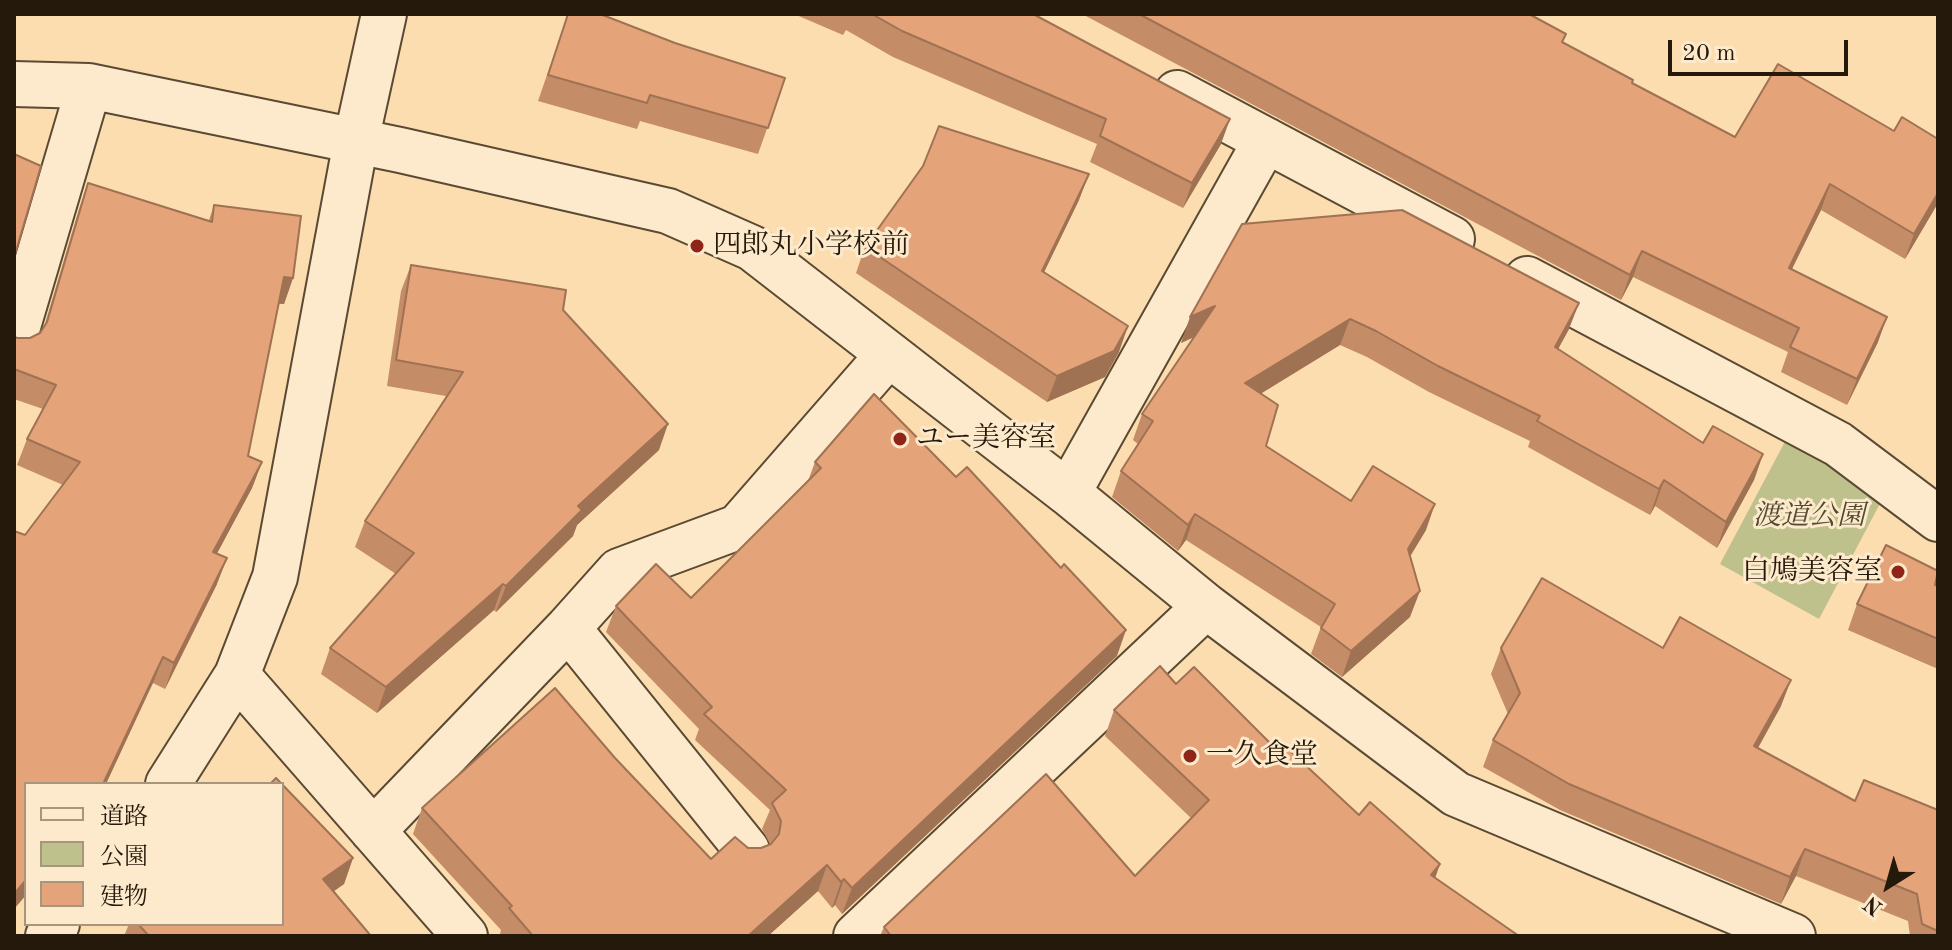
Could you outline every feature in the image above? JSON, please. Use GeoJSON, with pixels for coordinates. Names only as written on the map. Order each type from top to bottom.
{"type":"FeatureCollection","features":[{"type":"Feature","properties":{"kind":"street"},"geometry":{"type":"LineString","coordinates":[[169,782],[237,675],[275,577],[356,141],[384,14]]}},
{"type":"Feature","properties":{"kind":"street"},"geometry":{"type":"LineString","coordinates":[[1141,73],[1838,444],[1938,519]]}},
{"type":"Feature","properties":{"kind":"street"},"geometry":{"type":"LineString","coordinates":[[14,84],[89,86],[356,141],[668,211],[752,248],[1068,493],[1206,606],[1456,794],[1793,936]]}},
{"type":"Feature","properties":{"kind":"street"},"geometry":{"type":"LineString","coordinates":[[14,340],[89,86]]}},
{"type":"Feature","properties":{"kind":"street"},"geometry":{"type":"LineString","coordinates":[[1068,493],[1266,140]]}},
{"type":"Feature","properties":{"kind":"street"},"geometry":{"type":"LineString","coordinates":[[373,831],[619,571],[738,527],[889,354]]}},
{"type":"Feature","properties":{"kind":"street"},"geometry":{"type":"LineString","coordinates":[[856,936],[1206,606]]}},
{"type":"Feature","properties":{"kind":"street"},"geometry":{"type":"LineString","coordinates":[[568,628],[747,850]]}},
{"type":"Feature","properties":{"kind":"street"},"geometry":{"type":"LineString","coordinates":[[237,675],[465,936]]}},
{"type":"Feature","properties":{"kind":"green space","name":"渡道公園"},"geometry":{"type":"Polygon","coordinates":[[[1789,434],[1884,496],[1819,619],[1720,564],[1789,434]]]}},
{"type":"Feature","properties":{"kind":"building"},"geometry":{"type":"Polygon","coordinates":[[[568,14],[600,14],[675,43],[785,78],[768,128],[650,95],[647,103],[548,75],[568,14]]]}},
{"type":"Feature","properties":{"kind":"building"},"geometry":{"type":"Polygon","coordinates":[[[872,14],[1033,14],[1230,119],[1192,183],[1100,136],[1106,119],[902,31],[872,14]]]}},
{"type":"Feature","properties":{"kind":"building"},"geometry":{"type":"Polygon","coordinates":[[[1139,14],[1529,14],[1566,34],[1562,42],[1735,137],[1778,64],[1894,131],[1902,117],[1938,139],[1938,193],[1914,234],[1830,184],[1789,268],[1887,317],[1857,379],[1790,347],[1799,328],[1642,251],[1630,275],[1139,14]]]}},
{"type":"Feature","properties":{"kind":"building"},"geometry":{"type":"Polygon","coordinates":[[[939,126],[1089,174],[1042,271],[1128,326],[1114,351],[1057,376],[865,247],[923,166],[939,126]]]}},
{"type":"Feature","properties":{"kind":"building"},"geometry":{"type":"Polygon","coordinates":[[[14,154],[41,166],[14,258],[14,154]]]}},
{"type":"Feature","properties":{"kind":"building"},"geometry":{"type":"Polygon","coordinates":[[[88,183],[212,222],[214,205],[301,216],[293,278],[284,277],[248,456],[262,462],[213,552],[227,558],[174,663],[163,657],[104,782],[24,782],[24,882],[14,894],[14,531],[25,535],[80,462],[27,439],[56,385],[14,369],[14,336],[30,338],[40,333],[47,322],[88,183]]]}},
{"type":"Feature","properties":{"kind":"building"},"geometry":{"type":"Polygon","coordinates":[[[1402,210],[1579,303],[1555,347],[1703,443],[1713,426],[1763,454],[1726,522],[1664,480],[1659,489],[1537,421],[1540,416],[1350,319],[1245,383],[1278,405],[1266,446],[1351,501],[1373,466],[1435,504],[1408,549],[1420,591],[1351,651],[1321,628],[1335,604],[1195,514],[1188,525],[1121,471],[1153,421],[1142,414],[1215,306],[1190,317],[1242,224],[1402,210]]]}},
{"type":"Feature","properties":{"kind":"building"},"geometry":{"type":"Polygon","coordinates":[[[411,265],[566,290],[563,310],[668,424],[578,506],[582,510],[506,586],[503,584],[386,687],[330,648],[414,553],[365,521],[463,372],[396,360],[411,265]]]}},
{"type":"Feature","properties":{"kind":"building"},"geometry":{"type":"Polygon","coordinates":[[[874,394],[956,477],[967,467],[1061,568],[1064,564],[1126,630],[852,888],[844,879],[841,882],[827,865],[748,936],[533,936],[509,908],[512,906],[422,808],[555,688],[615,758],[711,859],[735,837],[748,848],[771,844],[779,834],[781,821],[772,803],[786,790],[704,714],[712,707],[616,606],[656,564],[691,598],[821,468],[815,462],[874,394]]]}},
{"type":"Feature","properties":{"kind":"building"},"geometry":{"type":"Polygon","coordinates":[[[1886,545],[1938,571],[1935,585],[1938,586],[1938,639],[1857,604],[1886,545]]]}},
{"type":"Feature","properties":{"kind":"building"},"geometry":{"type":"Polygon","coordinates":[[[1542,578],[1663,648],[1680,617],[1791,680],[1754,746],[1855,801],[1864,780],[1938,810],[1938,931],[1922,924],[1917,894],[1805,849],[1790,877],[1569,784],[1493,740],[1520,693],[1501,648],[1542,578]]]}},
{"type":"Feature","properties":{"kind":"building"},"geometry":{"type":"Polygon","coordinates":[[[1160,666],[1176,684],[1194,667],[1282,755],[1287,748],[1359,815],[1370,802],[1440,864],[1431,875],[1519,936],[891,936],[884,927],[1046,774],[1135,876],[1209,800],[1114,710],[1160,666]]]}},
{"type":"Feature","properties":{"kind":"building"},"geometry":{"type":"Polygon","coordinates":[[[284,786],[353,858],[323,879],[371,936],[149,936],[140,926],[284,926],[284,786]]]}},
{"type":"Feature","properties":{"kind":"place","name":"四郎丸小学校前"},"geometry":{"type":"Point","coordinates":[697,246]}},
{"type":"Feature","properties":{"kind":"place","name":"ユー美容室"},"geometry":{"type":"Point","coordinates":[900,439]}},
{"type":"Feature","properties":{"kind":"place","name":"白鳩美容室"},"geometry":{"type":"Point","coordinates":[1898,572]}},
{"type":"Feature","properties":{"kind":"place","name":"一久食堂"},"geometry":{"type":"Point","coordinates":[1190,756]}}]}
